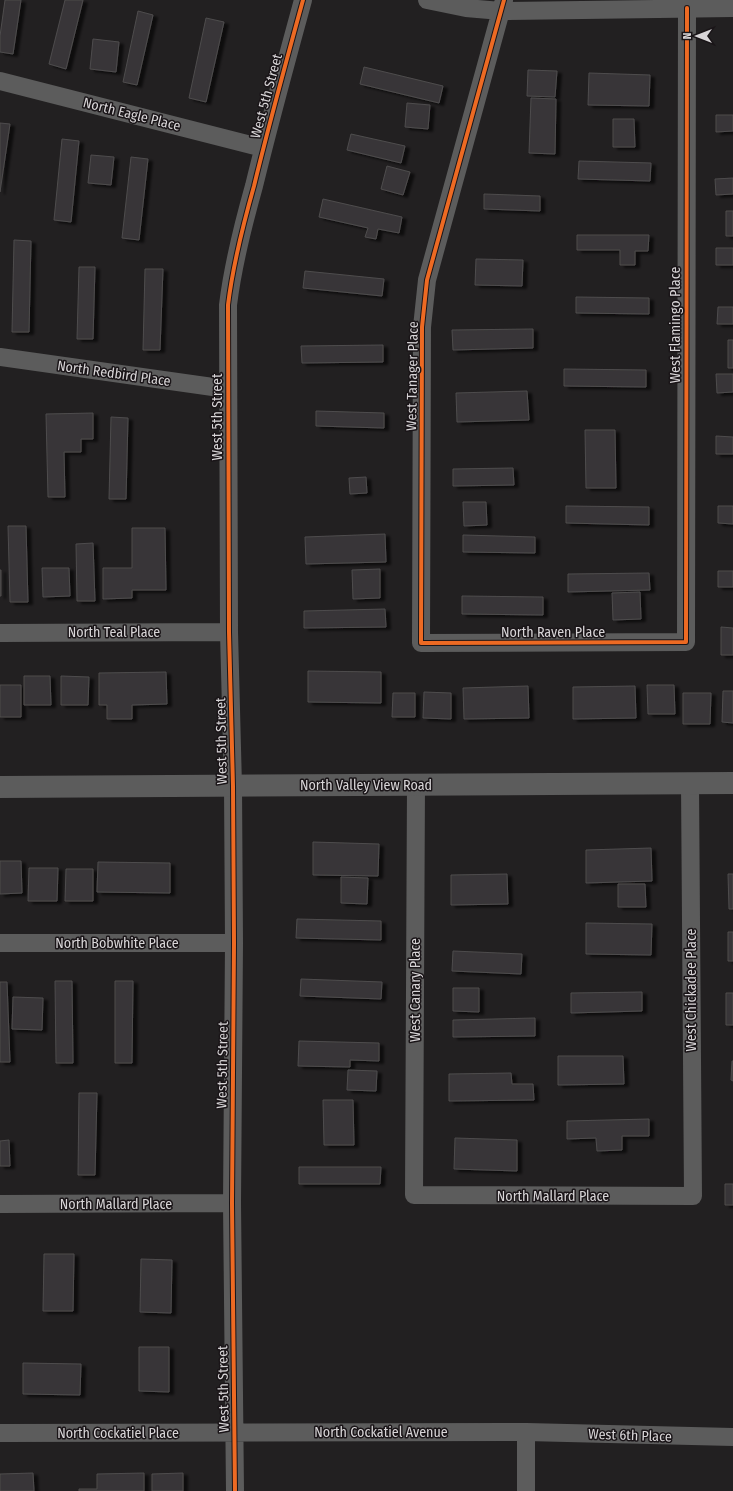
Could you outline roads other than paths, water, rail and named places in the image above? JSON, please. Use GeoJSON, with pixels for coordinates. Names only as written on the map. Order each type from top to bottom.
{"type":"FeatureCollection","features":[{"type":"Feature","properties":{"kind":"street","name":"West 5th Street"},"geometry":{"type":"LineString","coordinates":[[235,1491],[232,1203],[234,943],[233,786],[229,632],[227,389],[228,305],[231,278],[263,148],[303,0]]}},
{"type":"Feature","properties":{"kind":"street"},"geometry":{"type":"LineString","coordinates":[[427,0],[466,8],[502,6],[733,8]]}},
{"type":"Feature","properties":{"kind":"street","name":"West Tanager Place"},"geometry":{"type":"LineString","coordinates":[[421,643],[422,327],[427,280],[502,6]]}},
{"type":"Feature","properties":{"kind":"street","name":"West Flamingo Place"},"geometry":{"type":"LineString","coordinates":[[686,8],[686,642]]}},
{"type":"Feature","properties":{"kind":"street","name":"North Eagle Place"},"geometry":{"type":"LineString","coordinates":[[0,81],[263,148]]}},
{"type":"Feature","properties":{"kind":"street","name":"North Redbird Place"},"geometry":{"type":"LineString","coordinates":[[0,357],[227,389]]}},
{"type":"Feature","properties":{"kind":"street","name":"North Teal Place"},"geometry":{"type":"LineString","coordinates":[[0,633],[229,632]]}},
{"type":"Feature","properties":{"kind":"street","name":"North Raven Place"},"geometry":{"type":"LineString","coordinates":[[421,643],[686,642]]}},
{"type":"Feature","properties":{"kind":"street","name":"North Valley View Road"},"geometry":{"type":"LineString","coordinates":[[0,787],[733,783]]}},
{"type":"Feature","properties":{"kind":"street","name":"West Canary Place"},"geometry":{"type":"LineString","coordinates":[[414,1195],[416,784]]}},
{"type":"Feature","properties":{"kind":"street","name":"West Chickadee Place"},"geometry":{"type":"LineString","coordinates":[[690,784],[693,1196]]}},
{"type":"Feature","properties":{"kind":"street","name":"North Bobwhite Place"},"geometry":{"type":"LineString","coordinates":[[0,943],[234,943]]}},
{"type":"Feature","properties":{"kind":"street","name":"North Mallard Place"},"geometry":{"type":"LineString","coordinates":[[414,1195],[693,1196]]}},
{"type":"Feature","properties":{"kind":"street","name":"North Mallard Place"},"geometry":{"type":"LineString","coordinates":[[0,1204],[232,1203]]}},
{"type":"Feature","properties":{"kind":"street"},"geometry":{"type":"LineString","coordinates":[[526,1432],[526,1491]]}},
{"type":"Feature","properties":{"kind":"street","name":"North Cockatiel Avenue"},"geometry":{"type":"LineString","coordinates":[[235,1433],[526,1432]]}},
{"type":"Feature","properties":{"kind":"street","name":"West 6th Place"},"geometry":{"type":"LineString","coordinates":[[526,1432],[733,1437]]}},
{"type":"Feature","properties":{"kind":"street","name":"North Cockatiel Place"},"geometry":{"type":"LineString","coordinates":[[0,1433],[235,1433]]}}]}
